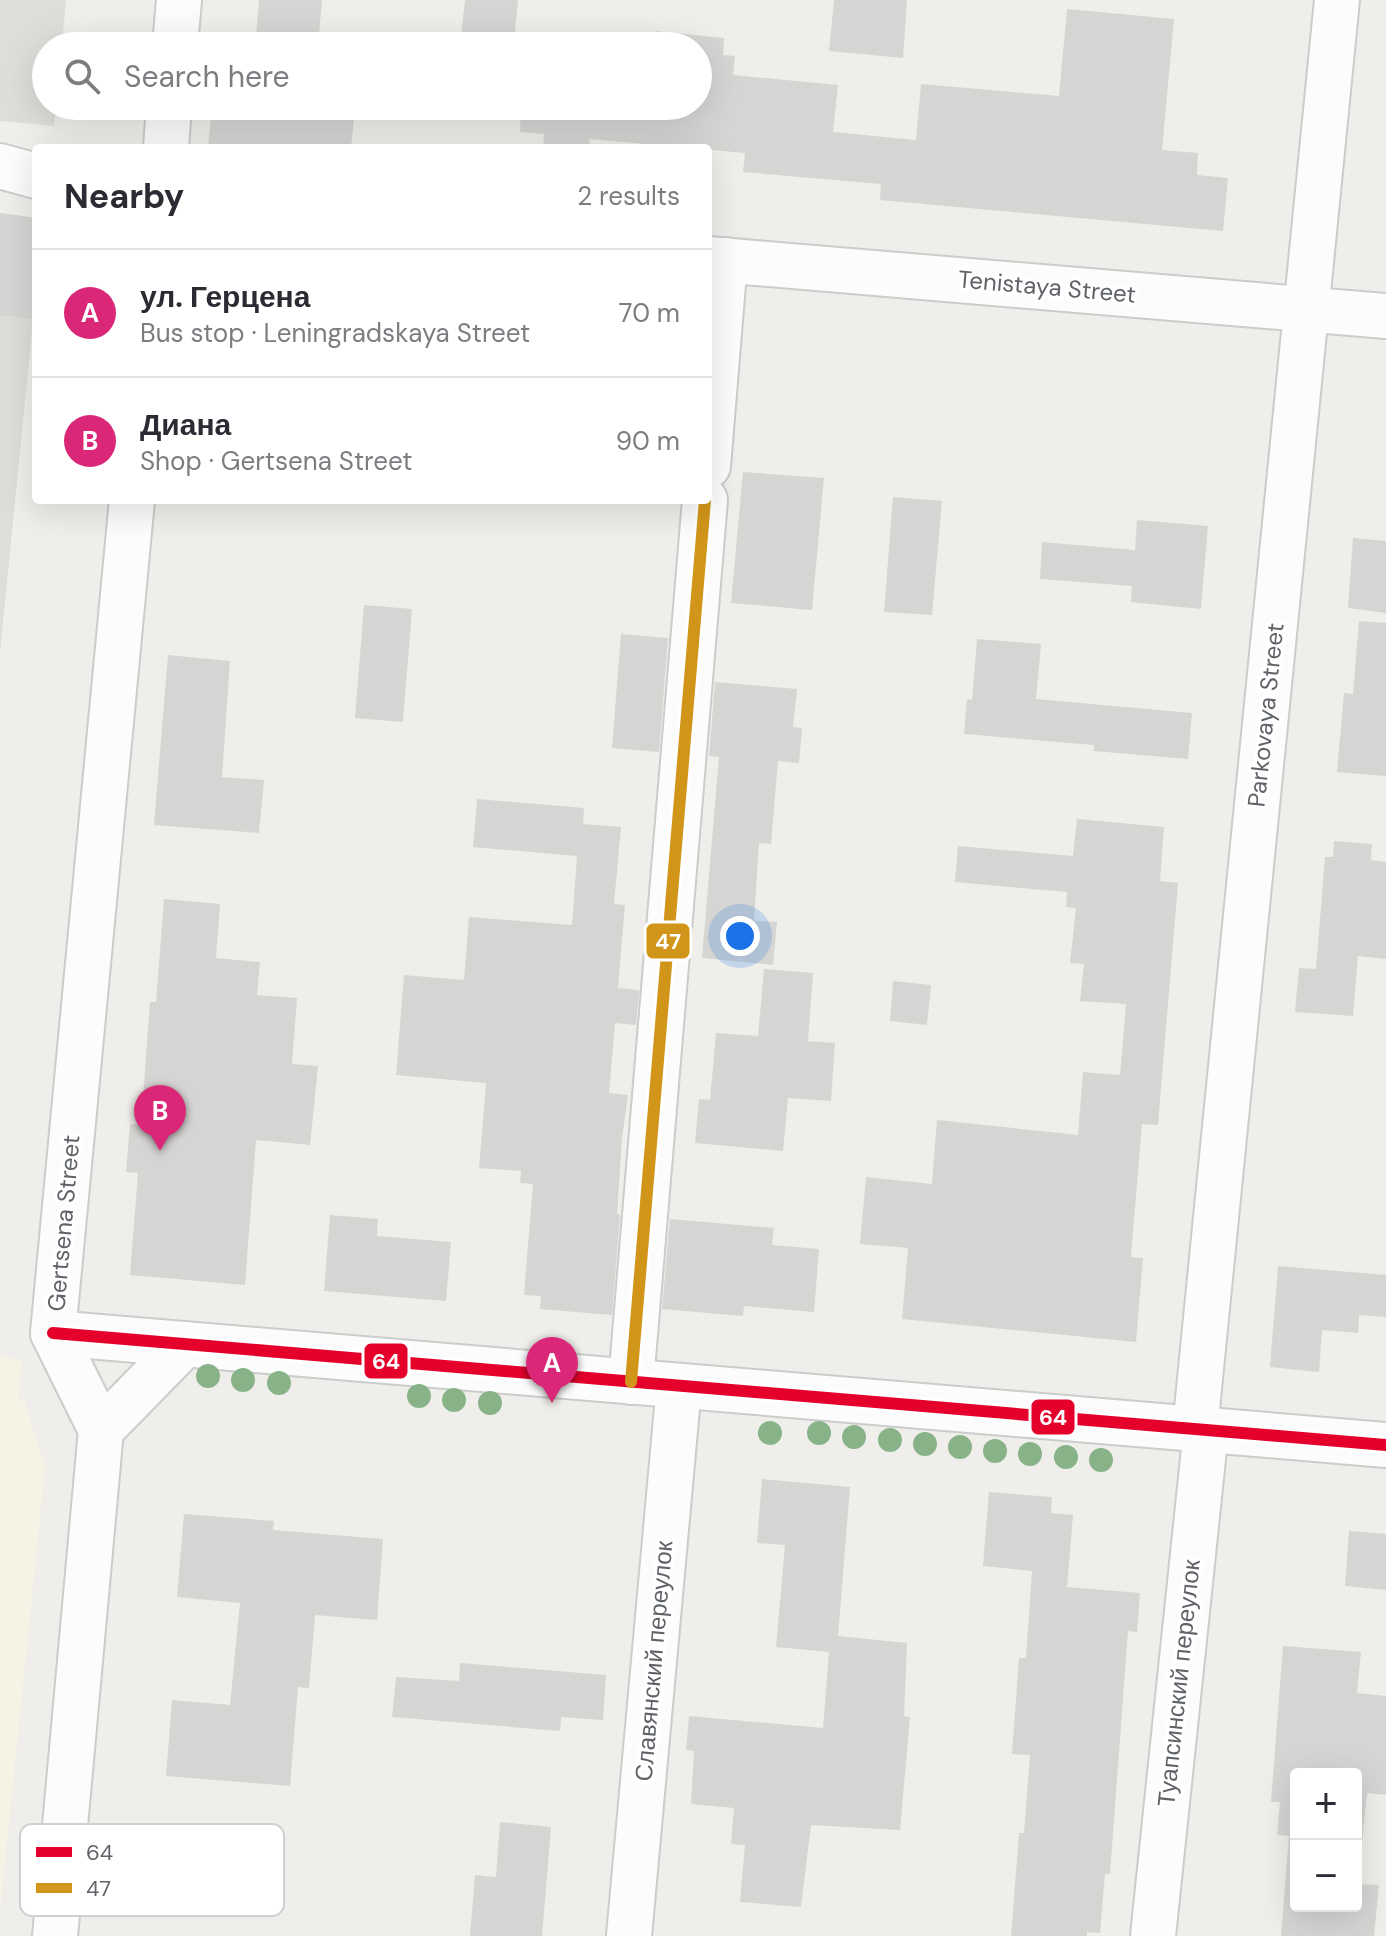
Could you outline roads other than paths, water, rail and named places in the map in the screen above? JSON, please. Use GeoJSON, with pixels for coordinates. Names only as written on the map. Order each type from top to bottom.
{"type":"FeatureCollection","features":[{"type":"Feature","properties":{"kind":"street"},"geometry":{"type":"LineString","coordinates":[[176,32],[179,0]]}},
{"type":"Feature","properties":{"kind":"street","name":"Parkovaya Street"},"geometry":{"type":"LineString","coordinates":[[1201,1430],[1337,0]]}},
{"type":"Feature","properties":{"kind":"street"},"geometry":{"type":"LineString","coordinates":[[166,144],[168,120]]}},
{"type":"Feature","properties":{"kind":"street"},"geometry":{"type":"LineString","coordinates":[[0,166],[32,175]]}},
{"type":"Feature","properties":{"kind":"street"},"geometry":{"type":"LineString","coordinates":[[712,374],[717,260]]}},
{"type":"Feature","properties":{"kind":"street","name":"Tenistaya Street"},"geometry":{"type":"LineString","coordinates":[[717,260],[1386,316]]}},
{"type":"Feature","properties":{"kind":"street","name":"Gertsena Street"},"geometry":{"type":"LineString","coordinates":[[101,1430],[53,1333],[132,504]]}},
{"type":"Feature","properties":{"kind":"street"},"geometry":{"type":"LineString","coordinates":[[631,1382],[705,504]]}},
{"type":"Feature","properties":{"kind":"street"},"geometry":{"type":"LineString","coordinates":[[53,1333],[1386,1445]]}},
{"type":"Feature","properties":{"kind":"street"},"geometry":{"type":"LineString","coordinates":[[65,1824],[101,1430],[185,1344]]}},
{"type":"Feature","properties":{"kind":"street","name":"Славянский переулок"},"geometry":{"type":"LineString","coordinates":[[629,1936],[679,1386]]}},
{"type":"Feature","properties":{"kind":"street","name":"Туапсинский переулок"},"geometry":{"type":"LineString","coordinates":[[1153,1936],[1201,1430]]}},
{"type":"Feature","properties":{"kind":"street"},"geometry":{"type":"LineString","coordinates":[[55,1936],[57,1916]]}},
{"type":"Feature","properties":{"kind":"place","name":"Диана"},"geometry":{"type":"Point","coordinates":[160,1151]}},
{"type":"Feature","properties":{"kind":"place","name":"ул. Герцена"},"geometry":{"type":"Point","coordinates":[552,1403]}}]}
